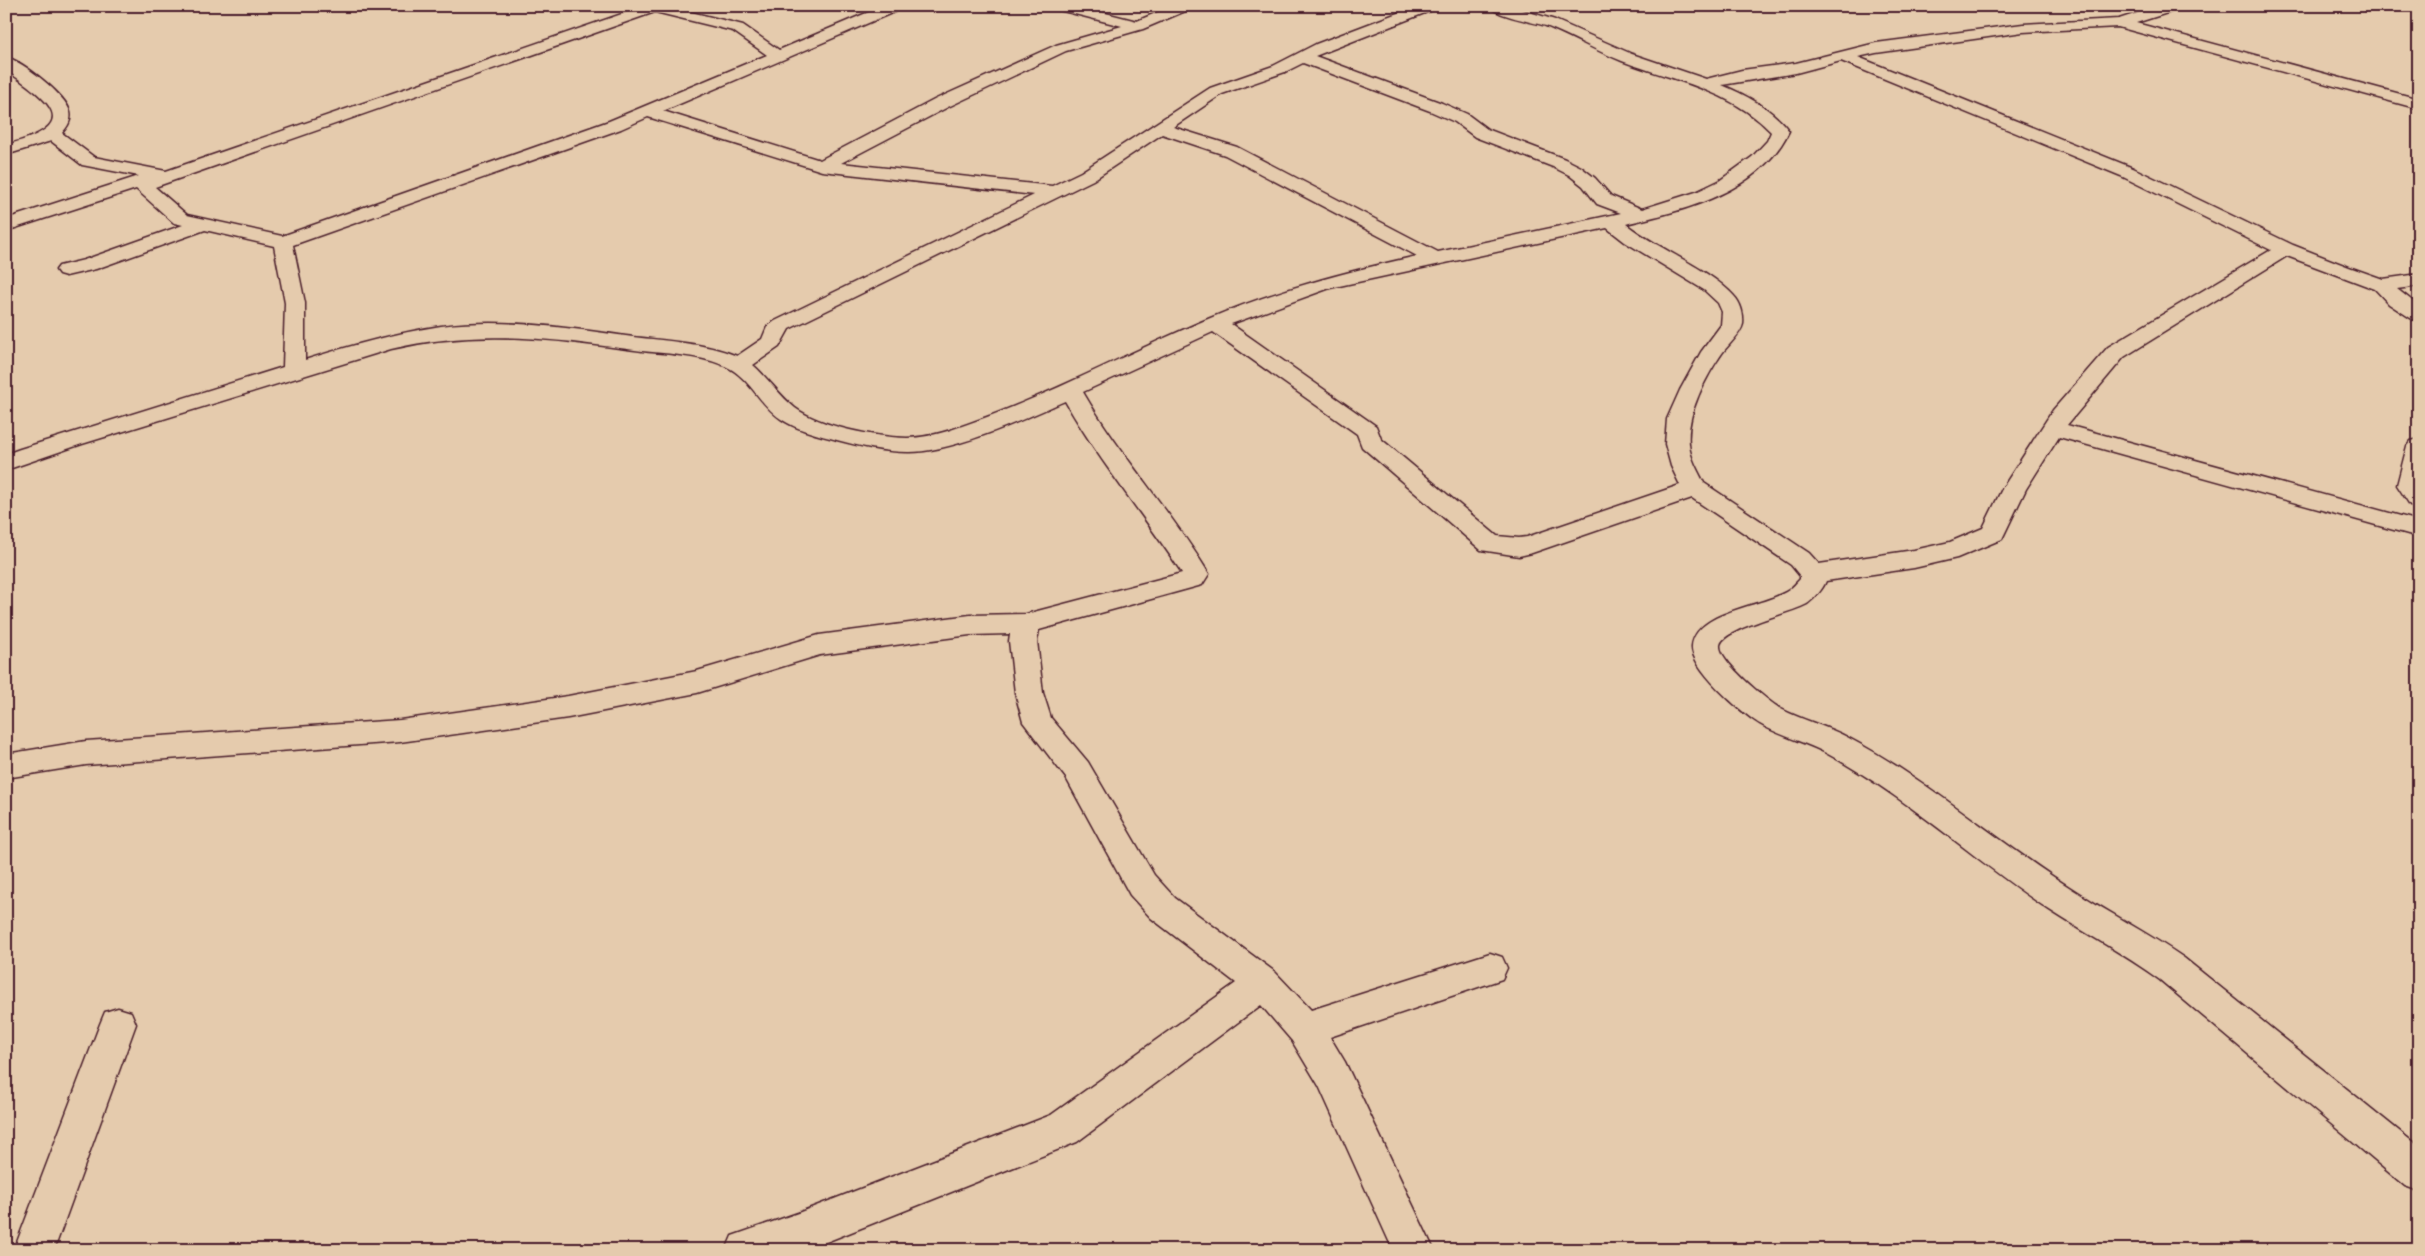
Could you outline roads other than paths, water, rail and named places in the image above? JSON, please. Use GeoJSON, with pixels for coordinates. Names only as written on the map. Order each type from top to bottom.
{"type":"FeatureCollection","features":[{"type":"Feature","properties":{"kind":"street"},"geometry":{"type":"LineString","coordinates":[[142,185],[181,219],[283,242],[615,125],[896,6]]}},
{"type":"Feature","properties":{"kind":"street"},"geometry":{"type":"LineString","coordinates":[[1060,6],[1138,26]]}},
{"type":"Feature","properties":{"kind":"street"},"geometry":{"type":"LineString","coordinates":[[822,166],[942,103],[1060,48],[1138,26],[1185,6]]}},
{"type":"Feature","properties":{"kind":"street"},"geometry":{"type":"LineString","coordinates":[[741,364],[771,342],[775,332],[782,325],[1087,176],[1216,92],[1255,79],[1357,33],[1430,6]]}},
{"type":"Feature","properties":{"kind":"street"},"geometry":{"type":"LineString","coordinates":[[6,463],[294,371],[416,337],[442,333],[497,330],[592,337],[681,350],[741,364],[792,417],[835,432],[906,445],[928,444],[986,426],[1288,293],[1435,258],[1611,221],[1704,195],[1753,168],[1776,143],[1780,131],[1770,118],[1746,103],[1704,84],[1628,57],[1551,24],[1496,6]]}},
{"type":"Feature","properties":{"kind":"street"},"geometry":{"type":"LineString","coordinates":[[2137,6],[2159,11]]}},
{"type":"Feature","properties":{"kind":"street"},"geometry":{"type":"LineString","coordinates":[[1704,84],[1742,75],[1796,68],[1876,48],[2023,28],[2118,24],[2175,6]]}},
{"type":"Feature","properties":{"kind":"street"},"geometry":{"type":"LineString","coordinates":[[142,185],[657,7],[738,28],[778,56]]}},
{"type":"Feature","properties":{"kind":"street"},"geometry":{"type":"LineString","coordinates":[[2118,24],[2419,104]]}},
{"type":"Feature","properties":{"kind":"street"},"geometry":{"type":"LineString","coordinates":[[1302,57],[1436,107],[1461,118],[1481,132],[1559,162],[1589,182],[1604,200],[1639,214]]}},
{"type":"Feature","properties":{"kind":"street"},"geometry":{"type":"LineString","coordinates":[[1844,57],[2127,172],[2286,249],[2382,285],[2396,300],[2419,315]]}},
{"type":"Feature","properties":{"kind":"street"},"geometry":{"type":"LineString","coordinates":[[6,150],[35,143],[52,134],[61,125],[61,114],[56,102],[7,64]]}},
{"type":"Feature","properties":{"kind":"street"},"geometry":{"type":"LineString","coordinates":[[647,111],[822,166],[1056,192]]}},
{"type":"Feature","properties":{"kind":"street"},"geometry":{"type":"LineString","coordinates":[[1160,128],[1231,151],[1435,258]]}},
{"type":"Feature","properties":{"kind":"street"},"geometry":{"type":"LineString","coordinates":[[52,134],[88,161],[161,174]]}},
{"type":"Feature","properties":{"kind":"street"},"geometry":{"type":"LineString","coordinates":[[142,185],[161,174]]}},
{"type":"Feature","properties":{"kind":"street"},"geometry":{"type":"LineString","coordinates":[[6,225],[161,174]]}},
{"type":"Feature","properties":{"kind":"street"},"geometry":{"type":"LineString","coordinates":[[1611,221],[1632,238],[1711,286],[1727,300],[1732,312],[1732,326],[1712,352],[1678,419],[1677,444],[1683,466],[1694,488],[1800,559],[1813,574],[1813,582],[1798,597],[1725,625],[1711,634],[1706,646],[1708,658],[1733,686],[1770,716],[1836,746],[1890,778],[2060,899],[2141,947],[2172,969],[2419,1172]]}},
{"type":"Feature","properties":{"kind":"street"},"geometry":{"type":"LineString","coordinates":[[66,270],[89,265],[204,224]]}},
{"type":"Feature","properties":{"kind":"street"},"geometry":{"type":"LineString","coordinates":[[283,242],[296,303],[294,371]]}},
{"type":"Feature","properties":{"kind":"street"},"geometry":{"type":"LineString","coordinates":[[1813,574],[1914,559],[1957,549],[1993,533],[2014,489],[2061,415],[2116,352],[2286,249]]}},
{"type":"Feature","properties":{"kind":"street"},"geometry":{"type":"LineString","coordinates":[[2382,285],[2419,280]]}},
{"type":"Feature","properties":{"kind":"street"},"geometry":{"type":"LineString","coordinates":[[1216,324],[1265,356],[1329,406],[1368,431],[1370,442],[1490,544],[1519,547],[1532,544],[1644,507],[1694,488]]}},
{"type":"Feature","properties":{"kind":"street"},"geometry":{"type":"LineString","coordinates":[[6,766],[86,754],[400,732],[568,707],[697,682],[819,645],[882,635],[970,625],[1026,624],[1182,584],[1194,579],[1196,574],[1158,517],[1094,431],[1070,390]]}},
{"type":"Feature","properties":{"kind":"street"},"geometry":{"type":"LineString","coordinates":[[2053,428],[2419,529]]}},
{"type":"Feature","properties":{"kind":"street"},"geometry":{"type":"LineString","coordinates":[[2419,446],[2410,475],[2409,485],[2419,499]]}},
{"type":"Feature","properties":{"kind":"street"},"geometry":{"type":"LineString","coordinates":[[1026,624],[1023,642],[1029,693],[1038,722],[1076,770],[1142,885],[1163,908],[1263,983],[1305,1028],[1332,1074],[1414,1250]]}},
{"type":"Feature","properties":{"kind":"street"},"geometry":{"type":"LineString","coordinates":[[1305,1028],[1490,968]]}},
{"type":"Feature","properties":{"kind":"street"},"geometry":{"type":"LineString","coordinates":[[746,1250],[798,1233],[1064,1129],[1263,983]]}},
{"type":"Feature","properties":{"kind":"street"},"geometry":{"type":"LineString","coordinates":[[34,1250],[118,1024]]}}]}
